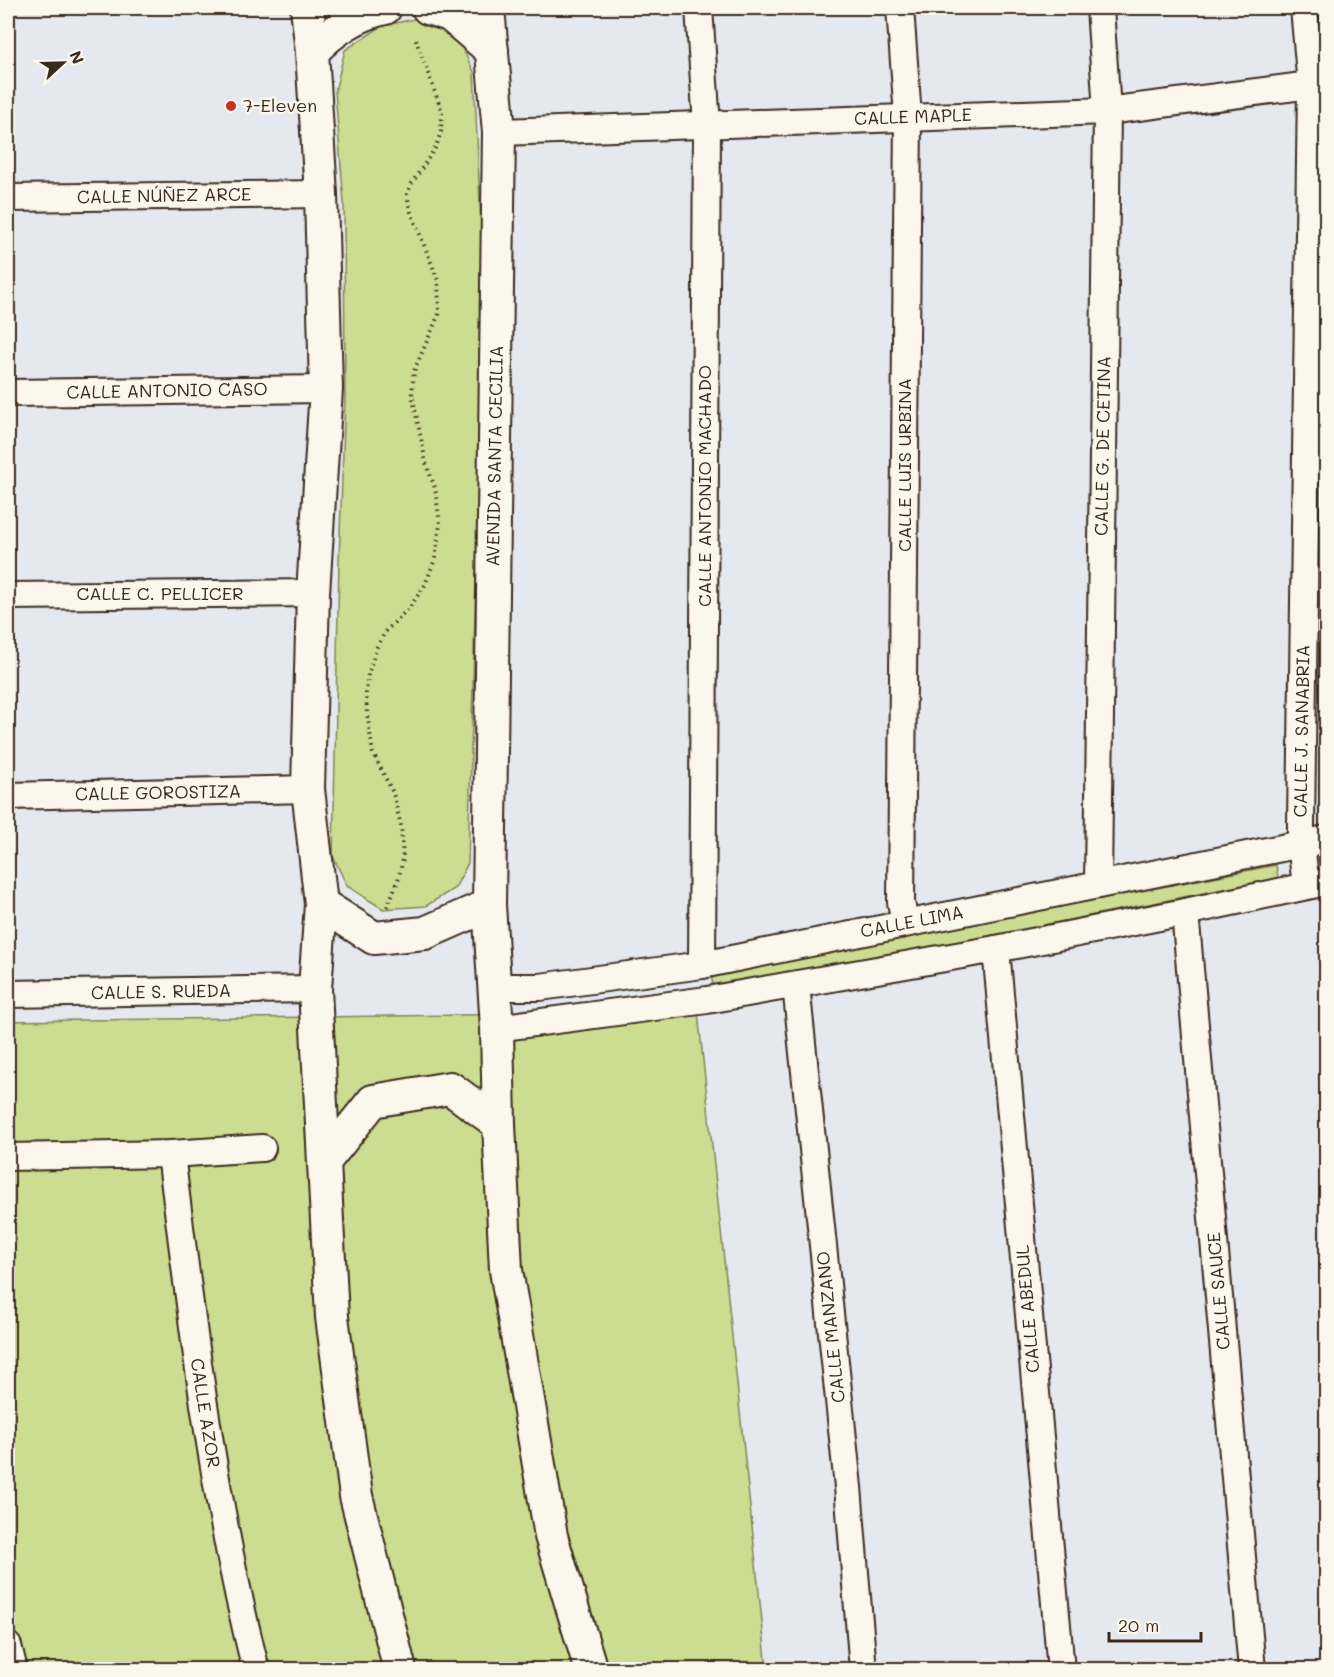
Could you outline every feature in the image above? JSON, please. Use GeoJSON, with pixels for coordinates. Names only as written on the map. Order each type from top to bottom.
{"type":"FeatureCollection","features":[{"type":"Feature","properties":{"kind":"street"},"geometry":{"type":"LineString","coordinates":[[307,8],[321,194],[326,388],[312,593],[308,789],[321,904],[315,989],[332,1317],[356,1496],[400,1670]]}},
{"type":"Feature","properties":{"kind":"street"},"geometry":{"type":"LineString","coordinates":[[312,52],[330,33],[353,20],[385,8]]}},
{"type":"Feature","properties":{"kind":"street","name":"AVENIDA SANTA CECILIA"},"geometry":{"type":"LineString","coordinates":[[488,8],[499,132],[489,905],[495,987],[499,1124],[507,1270],[551,1536],[591,1670]]}},
{"type":"Feature","properties":{"kind":"street","name":"CALLE ANTONIO MACHADO"},"geometry":{"type":"LineString","coordinates":[[699,8],[707,126],[702,965]]}},
{"type":"Feature","properties":{"kind":"street","name":"CALLE LUIS URBINA"},"geometry":{"type":"LineString","coordinates":[[900,8],[908,117],[901,902],[905,923]]}},
{"type":"Feature","properties":{"kind":"street","name":"CALLE G. DE CETINA"},"geometry":{"type":"LineString","coordinates":[[1098,885],[1107,111],[1100,8]]}},
{"type":"Feature","properties":{"kind":"street","name":"CALLE J. SANABRIA"},"geometry":{"type":"LineString","coordinates":[[1304,8],[1319,84],[1300,844],[1316,884]]}},
{"type":"Feature","properties":{"kind":"street"},"geometry":{"type":"LineString","coordinates":[[421,18],[450,15],[492,51]]}},
{"type":"Feature","properties":{"kind":"street","name":"CALLE MAPLE"},"geometry":{"type":"LineString","coordinates":[[499,132],[1107,111],[1319,84]]}},
{"type":"Feature","properties":{"kind":"street","name":"CALLE NÚÑEZ ARCE"},"geometry":{"type":"LineString","coordinates":[[8,198],[321,194]]}},
{"type":"Feature","properties":{"kind":"street","name":"CALLE ANTONIO CASO"},"geometry":{"type":"LineString","coordinates":[[8,393],[326,388]]}},
{"type":"Feature","properties":{"kind":"street","name":"CALLE C. PELLICER"},"geometry":{"type":"LineString","coordinates":[[8,596],[312,593]]}},
{"type":"Feature","properties":{"kind":"street","name":"CALLE GOROSTIZA"},"geometry":{"type":"LineString","coordinates":[[8,796],[308,789]]}},
{"type":"Feature","properties":{"kind":"street","name":"CALLE LIMA"},"geometry":{"type":"LineString","coordinates":[[495,987],[540,987],[702,965],[1326,839]]}},
{"type":"Feature","properties":{"kind":"street"},"geometry":{"type":"LineString","coordinates":[[497,1028],[707,1000],[796,985],[996,949],[1316,884]]}},
{"type":"Feature","properties":{"kind":"street"},"geometry":{"type":"LineString","coordinates":[[321,904],[374,938],[425,933],[489,905]]}},
{"type":"Feature","properties":{"kind":"street","name":"CALLE SAUCE"},"geometry":{"type":"LineString","coordinates":[[1185,912],[1252,1670]]}},
{"type":"Feature","properties":{"kind":"street","name":"CALLE ABEDUL"},"geometry":{"type":"LineString","coordinates":[[996,949],[1061,1670]]}},
{"type":"Feature","properties":{"kind":"street","name":"CALLE MANZANO"},"geometry":{"type":"LineString","coordinates":[[796,985],[848,1487],[862,1670]]}},
{"type":"Feature","properties":{"kind":"street","name":"CALLE S. RUEDA"},"geometry":{"type":"LineString","coordinates":[[8,994],[315,989]]}},
{"type":"Feature","properties":{"kind":"street"},"geometry":{"type":"LineString","coordinates":[[324,1162],[373,1101],[450,1088],[499,1124]]}},
{"type":"Feature","properties":{"kind":"street"},"geometry":{"type":"LineString","coordinates":[[8,1157],[171,1154],[262,1148]]}},
{"type":"Feature","properties":{"kind":"street","name":"CALLE AZOR"},"geometry":{"type":"LineString","coordinates":[[171,1154],[192,1332],[215,1474],[255,1670]]}},
{"type":"Feature","properties":{"kind":"street"},"geometry":{"type":"LineString","coordinates":[[8,1646],[14,1670]]}},
{"type":"Feature","properties":{"kind":"path"},"geometry":{"type":"LineString","coordinates":[[374,938],[398,881],[403,859],[401,826],[393,793],[373,753],[367,714],[368,674],[377,646],[385,632],[410,607],[425,585],[435,559],[440,524],[435,488],[426,463],[412,394],[414,371],[439,314],[438,280],[406,194],[436,147],[441,132],[442,112],[416,45],[421,18]]}},
{"type":"Feature","properties":{"kind":"green space"},"geometry":{"type":"Polygon","coordinates":[[[423,17],[458,39],[474,72],[484,292],[468,863],[455,888],[426,906],[383,909],[347,886],[333,856],[345,397],[344,203],[335,91],[345,50],[382,26],[423,17]]]}},
{"type":"Feature","properties":{"kind":"green space"},"geometry":{"type":"Polygon","coordinates":[[[1276,865],[1278,878],[714,991],[711,974],[1276,865]]]}},
{"type":"Feature","properties":{"kind":"green space"},"geometry":{"type":"Polygon","coordinates":[[[698,1012],[767,1669],[8,1669],[8,1021],[698,1012]]]}},
{"type":"Feature","properties":{"kind":"place","name":"7-Eleven"},"geometry":{"type":"Point","coordinates":[231,106]}}]}
